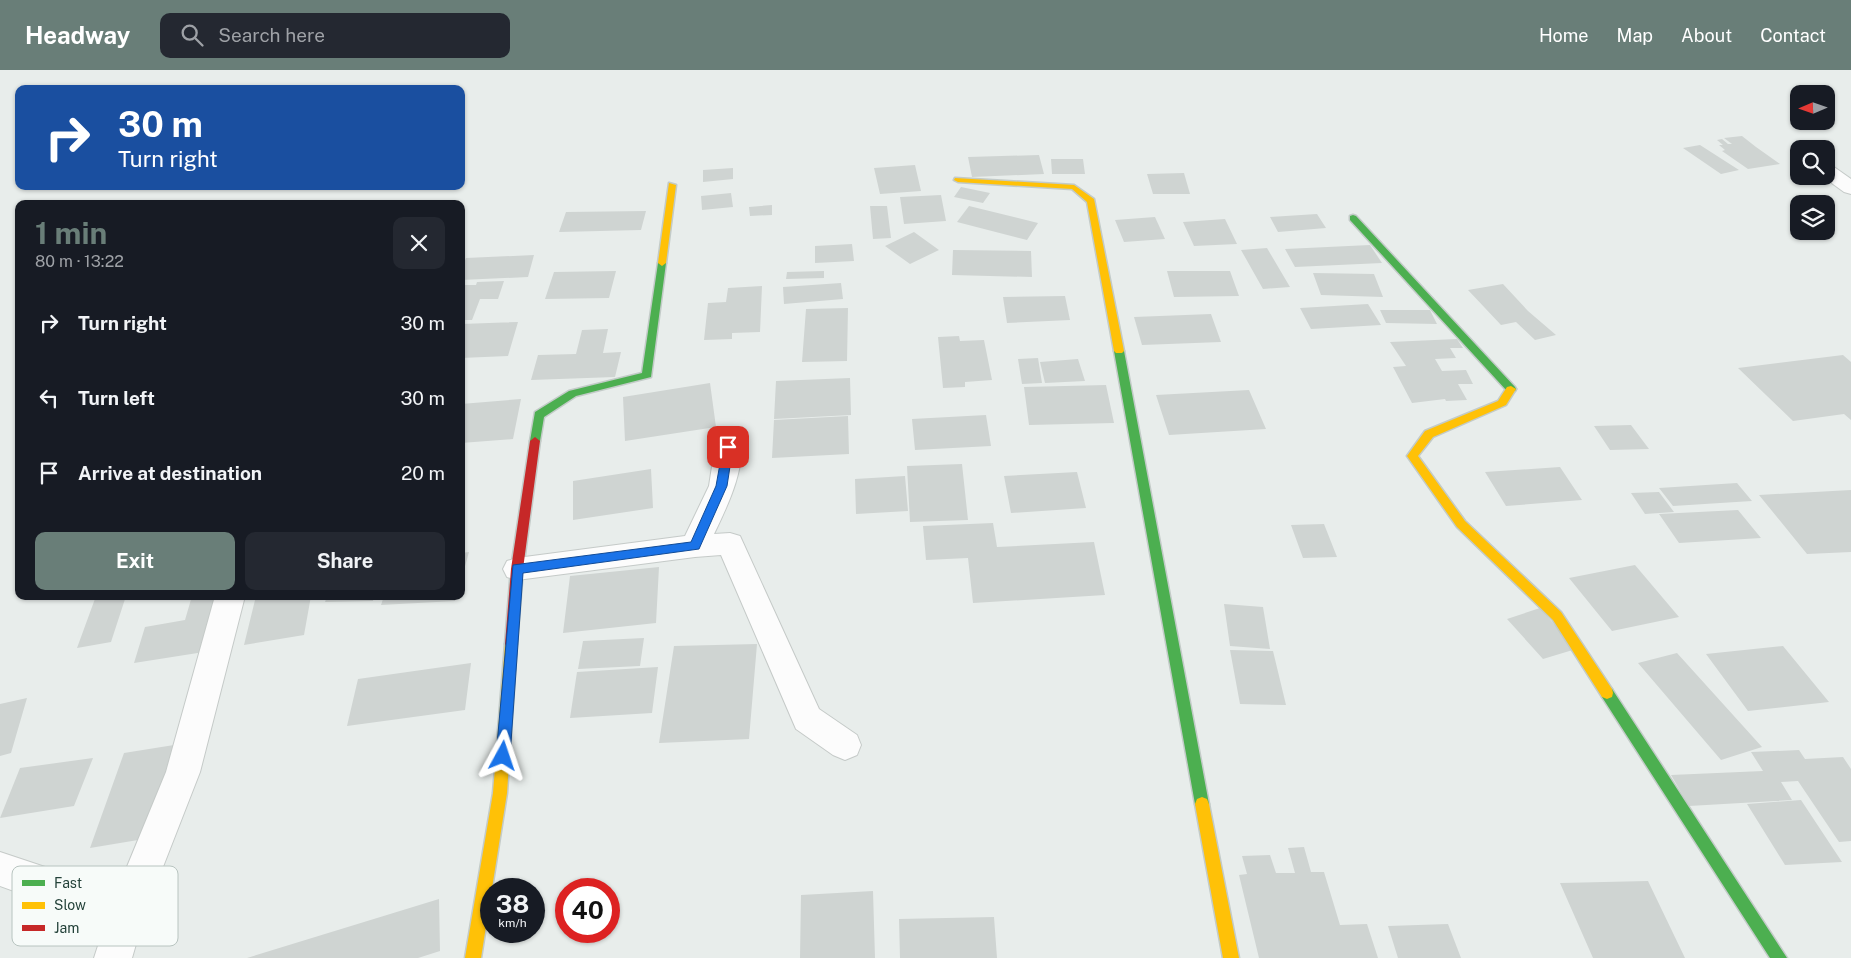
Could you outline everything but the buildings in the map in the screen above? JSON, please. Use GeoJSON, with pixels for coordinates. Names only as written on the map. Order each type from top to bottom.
{"type":"FeatureCollection","features":[{"type":"Feature","properties":{"kind":"street"},"geometry":{"type":"LineString","coordinates":[[1835,177],[1851,188]]}},
{"type":"Feature","properties":{"kind":"street"},"geometry":{"type":"LineString","coordinates":[[958,180],[1074,186],[1091,201],[1231,958]]}},
{"type":"Feature","properties":{"kind":"street"},"geometry":{"type":"LineString","coordinates":[[473,958],[500,793],[517,569],[539,415],[573,393],[647,374],[672,186]]}},
{"type":"Feature","properties":{"kind":"street"},"geometry":{"type":"LineString","coordinates":[[1353,218],[1512,388],[1502,403],[1429,434],[1412,456],[1461,524],[1557,616],[1780,958]]}},
{"type":"Feature","properties":{"kind":"street"},"geometry":{"type":"LineString","coordinates":[[695,546],[722,486],[728,447]]}},
{"type":"Feature","properties":{"kind":"street"},"geometry":{"type":"LineString","coordinates":[[517,569],[695,546],[730,544],[807,719],[845,745]]}},
{"type":"Feature","properties":{"kind":"street"},"geometry":{"type":"LineString","coordinates":[[145,866],[182,772],[229,600]]}},
{"type":"Feature","properties":{"kind":"street"},"geometry":{"type":"LineString","coordinates":[[0,868],[12,872]]}},
{"type":"Feature","properties":{"kind":"traffic: fast"},"geometry":{"type":"LineString","coordinates":[[1353,218],[1511,389]]}},
{"type":"Feature","properties":{"kind":"traffic: fast"},"geometry":{"type":"LineString","coordinates":[[535,441],[539,415],[573,393],[647,375],[662,263]]}},
{"type":"Feature","properties":{"kind":"traffic: fast"},"geometry":{"type":"LineString","coordinates":[[1119,351],[1202,804]]}},
{"type":"Feature","properties":{"kind":"traffic: fast"},"geometry":{"type":"LineString","coordinates":[[1607,693],[1779,958]]}},
{"type":"Feature","properties":{"kind":"traffic: slow"},"geometry":{"type":"LineString","coordinates":[[958,180],[1074,187],[1091,201],[1119,351]]}},
{"type":"Feature","properties":{"kind":"traffic: slow"},"geometry":{"type":"LineString","coordinates":[[662,263],[672,185]]}},
{"type":"Feature","properties":{"kind":"traffic: slow"},"geometry":{"type":"LineString","coordinates":[[1511,389],[1502,403],[1429,434],[1412,456],[1461,524],[1557,616],[1607,693]]}},
{"type":"Feature","properties":{"kind":"traffic: slow"},"geometry":{"type":"LineString","coordinates":[[473,958],[500,793],[511,644]]}},
{"type":"Feature","properties":{"kind":"traffic: slow"},"geometry":{"type":"LineString","coordinates":[[1202,804],[1231,958]]}},
{"type":"Feature","properties":{"kind":"traffic: jam"},"geometry":{"type":"LineString","coordinates":[[511,644],[517,569],[535,441]]}},
{"type":"Feature","properties":{"kind":"route"},"geometry":{"type":"LineString","coordinates":[[503,756],[517,569],[695,546],[722,486],[728,447]]}}]}
